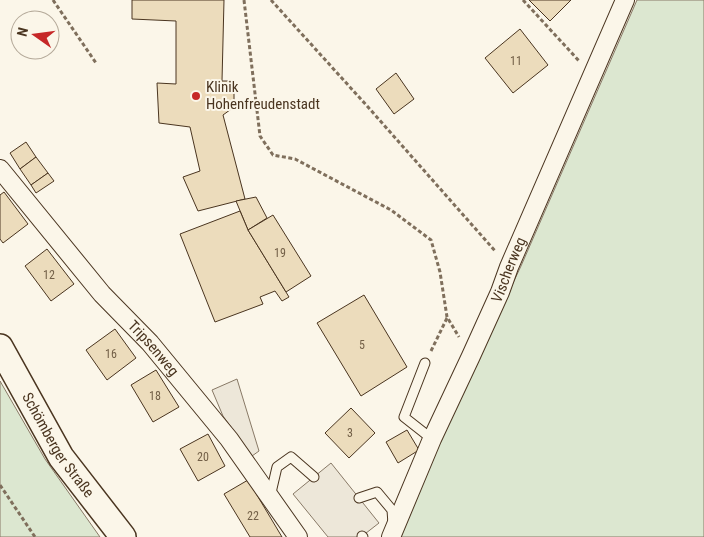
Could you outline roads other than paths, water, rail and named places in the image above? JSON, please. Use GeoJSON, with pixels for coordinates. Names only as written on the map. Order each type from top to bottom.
{"type":"FeatureCollection","features":[{"type":"Feature","properties":{"kind":"main road","name":"Schömberger Straße"},"geometry":{"type":"LineString","coordinates":[[0,346],[61,457],[123,537]]}},
{"type":"Feature","properties":{"kind":"street","name":"Vischerweg"},"geometry":{"type":"LineString","coordinates":[[393,534],[432,438],[500,292],[509,267],[625,0]]}},
{"type":"Feature","properties":{"kind":"street","name":"Tripsenweg"},"geometry":{"type":"LineString","coordinates":[[0,169],[102,294],[150,343],[229,439],[298,537]]}},
{"type":"Feature","properties":{"kind":"lane"},"geometry":{"type":"LineString","coordinates":[[425,363],[404,417],[432,438]]}},
{"type":"Feature","properties":{"kind":"lane"},"geometry":{"type":"LineString","coordinates":[[270,498],[277,467],[291,457],[314,477]]}},
{"type":"Feature","properties":{"kind":"lane"},"geometry":{"type":"LineString","coordinates":[[359,498],[377,492],[392,510],[393,534]]}},
{"type":"Feature","properties":{"kind":"place","name":"Klinik Hohenfreudenstadt"},"geometry":{"type":"Point","coordinates":[196,96]}}]}
